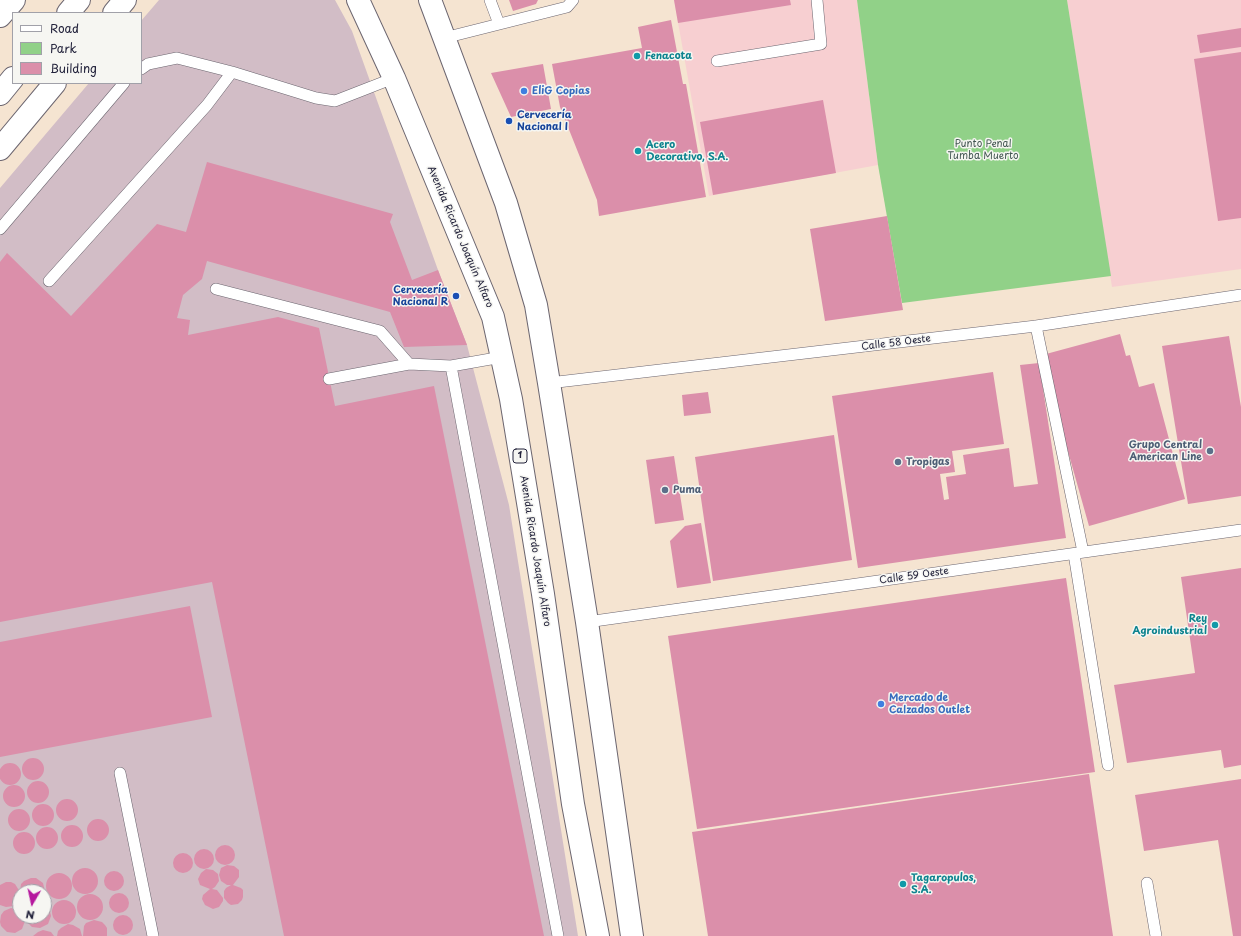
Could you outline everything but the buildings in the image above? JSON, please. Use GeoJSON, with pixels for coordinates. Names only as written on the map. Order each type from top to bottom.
{"type":"FeatureCollection","features":[{"type":"Feature","properties":{"kind":"main road"},"geometry":{"type":"LineString","coordinates":[[0,16],[14,0]]}},
{"type":"Feature","properties":{"kind":"main road"},"geometry":{"type":"LineString","coordinates":[[69,12],[79,0]]}},
{"type":"Feature","properties":{"kind":"main road"},"geometry":{"type":"LineString","coordinates":[[115,12],[125,0]]}},
{"type":"Feature","properties":{"kind":"main road","name":"Avenida Ricardo Joaquín Alfaro"},"geometry":{"type":"LineString","coordinates":[[358,0],[394,78],[493,317],[511,399],[543,594],[573,804],[598,936]]}},
{"type":"Feature","properties":{"kind":"main road"},"geometry":{"type":"LineString","coordinates":[[430,0],[506,203],[536,305],[586,622],[632,936]]}},
{"type":"Feature","properties":{"kind":"main road"},"geometry":{"type":"LineString","coordinates":[[0,94],[12,79]]}},
{"type":"Feature","properties":{"kind":"main road"},"geometry":{"type":"LineString","coordinates":[[0,149],[54,84]]}},
{"type":"Feature","properties":{"kind":"lane"},"geometry":{"type":"LineString","coordinates":[[490,0],[499,24]]}},
{"type":"Feature","properties":{"kind":"lane"},"geometry":{"type":"LineString","coordinates":[[444,38],[567,7],[573,0]]}},
{"type":"Feature","properties":{"kind":"lane"},"geometry":{"type":"LineString","coordinates":[[718,61],[821,44],[816,0]]}},
{"type":"Feature","properties":{"kind":"lane"},"geometry":{"type":"LineString","coordinates":[[142,68],[148,64],[177,58],[232,72],[316,98],[335,101],[394,78]]}},
{"type":"Feature","properties":{"kind":"lane"},"geometry":{"type":"LineString","coordinates":[[48,281],[207,105],[232,72]]}},
{"type":"Feature","properties":{"kind":"lane"},"geometry":{"type":"LineString","coordinates":[[0,229],[123,84]]}},
{"type":"Feature","properties":{"kind":"lane"},"geometry":{"type":"LineString","coordinates":[[216,289],[380,331],[409,364]]}},
{"type":"Feature","properties":{"kind":"lane","name":"Calle 58 Oeste"},"geometry":{"type":"LineString","coordinates":[[549,383],[1036,326],[1241,296]]}},
{"type":"Feature","properties":{"kind":"lane"},"geometry":{"type":"LineString","coordinates":[[1036,326],[1079,553],[1108,765]]}},
{"type":"Feature","properties":{"kind":"lane"},"geometry":{"type":"LineString","coordinates":[[329,379],[409,364],[451,366],[502,357]]}},
{"type":"Feature","properties":{"kind":"lane"},"geometry":{"type":"LineString","coordinates":[[451,366],[558,936]]}},
{"type":"Feature","properties":{"kind":"lane","name":"Calle 59 Oeste"},"geometry":{"type":"LineString","coordinates":[[586,622],[1241,530]]}},
{"type":"Feature","properties":{"kind":"lane"},"geometry":{"type":"LineString","coordinates":[[120,773],[153,936]]}},
{"type":"Feature","properties":{"kind":"lane"},"geometry":{"type":"LineString","coordinates":[[1147,883],[1156,936]]}},
{"type":"Feature","properties":{"kind":"shaded area"},"geometry":{"type":"Polygon","coordinates":[[[159,0],[335,0],[352,31],[438,270],[467,345],[509,505],[578,936],[0,936],[0,188],[88,84],[142,84],[142,20],[159,0]]]}},
{"type":"Feature","properties":{"kind":"shaded area"},"geometry":{"type":"Polygon","coordinates":[[[674,0],[857,0],[878,165],[709,196],[674,0]]]}},
{"type":"Feature","properties":{"kind":"shaded area"},"geometry":{"type":"Polygon","coordinates":[[[1067,0],[1241,0],[1241,269],[1112,287],[1067,0]]]}},
{"type":"Feature","properties":{"kind":"green space","name":"Punto Penal Tumba Muerto"},"geometry":{"type":"Polygon","coordinates":[[[857,0],[1067,0],[1111,276],[902,303],[878,165],[857,0]]]}},
{"type":"Feature","properties":{"kind":"place","name":"Fenacota"},"geometry":{"type":"Point","coordinates":[637,56]}},
{"type":"Feature","properties":{"kind":"place","name":"EliG Copias"},"geometry":{"type":"Point","coordinates":[524,91]}},
{"type":"Feature","properties":{"kind":"place","name":"Cervecería Nacional I"},"geometry":{"type":"Point","coordinates":[509,121]}},
{"type":"Feature","properties":{"kind":"place","name":"Acero Decorativo, S.A."},"geometry":{"type":"Point","coordinates":[638,151]}},
{"type":"Feature","properties":{"kind":"place","name":"Cervecería Nacional R"},"geometry":{"type":"Point","coordinates":[456,296]}},
{"type":"Feature","properties":{"kind":"place","name":"Grupo Central American Line"},"geometry":{"type":"Point","coordinates":[1210,451]}},
{"type":"Feature","properties":{"kind":"place","name":"Tropigas"},"geometry":{"type":"Point","coordinates":[898,462]}},
{"type":"Feature","properties":{"kind":"place","name":"Puma"},"geometry":{"type":"Point","coordinates":[665,490]}},
{"type":"Feature","properties":{"kind":"place","name":"Rey Agroindustrial"},"geometry":{"type":"Point","coordinates":[1215,625]}},
{"type":"Feature","properties":{"kind":"place","name":"Mercado de Calzados Outlet"},"geometry":{"type":"Point","coordinates":[881,704]}},
{"type":"Feature","properties":{"kind":"place","name":"Tagaropulos, S.A."},"geometry":{"type":"Point","coordinates":[903,884]}}]}
